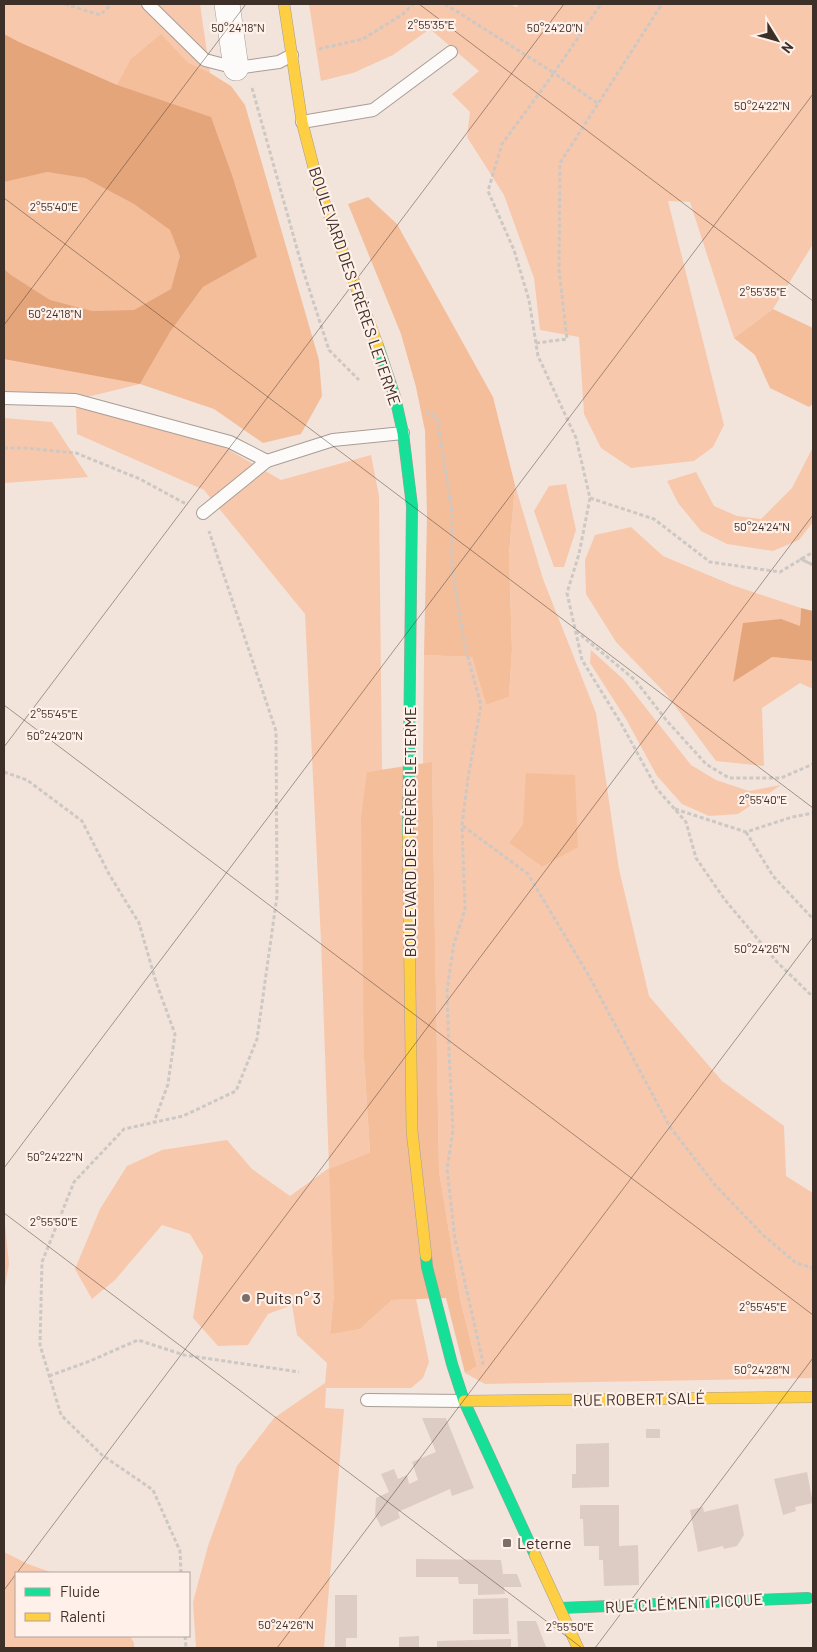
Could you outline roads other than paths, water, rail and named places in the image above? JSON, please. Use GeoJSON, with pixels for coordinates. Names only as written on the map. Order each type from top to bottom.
{"type":"FeatureCollection","features":[{"type":"Feature","properties":{"kind":"street"},"geometry":{"type":"LineString","coordinates":[[227,4],[236,68]]}},
{"type":"Feature","properties":{"kind":"street","name":"BOULEVARD DES FRÈRES LETERME"},"geometry":{"type":"LineString","coordinates":[[284,4],[302,122],[319,188],[395,397],[403,433],[412,506],[408,798],[412,1131],[427,1267],[452,1364],[464,1401],[578,1648]]}},
{"type":"Feature","properties":{"kind":"street","name":"RUE ROBERT SALÉ"},"geometry":{"type":"LineString","coordinates":[[464,1401],[813,1397]]}},
{"type":"Feature","properties":{"kind":"street","name":"RUE CLÉMENT PICQUE"},"geometry":{"type":"LineString","coordinates":[[560,1608],[808,1598]]}},
{"type":"Feature","properties":{"kind":"lane"},"geometry":{"type":"LineString","coordinates":[[148,4],[205,60],[236,68],[279,62],[292,55]]}},
{"type":"Feature","properties":{"kind":"lane"},"geometry":{"type":"LineString","coordinates":[[302,122],[373,110],[451,52]]}},
{"type":"Feature","properties":{"kind":"lane"},"geometry":{"type":"LineString","coordinates":[[4,398],[75,400],[230,442],[267,462]]}},
{"type":"Feature","properties":{"kind":"lane"},"geometry":{"type":"LineString","coordinates":[[203,513],[267,462],[333,440],[403,433]]}},
{"type":"Feature","properties":{"kind":"lane"},"geometry":{"type":"LineString","coordinates":[[367,1400],[464,1401]]}},
{"type":"Feature","properties":{"kind":"place","name":"Puits n° 3"},"geometry":{"type":"Point","coordinates":[246,1298]}},
{"type":"Feature","properties":{"kind":"place","name":"Leterne"},"geometry":{"type":"Point","coordinates":[507,1543]}}]}
